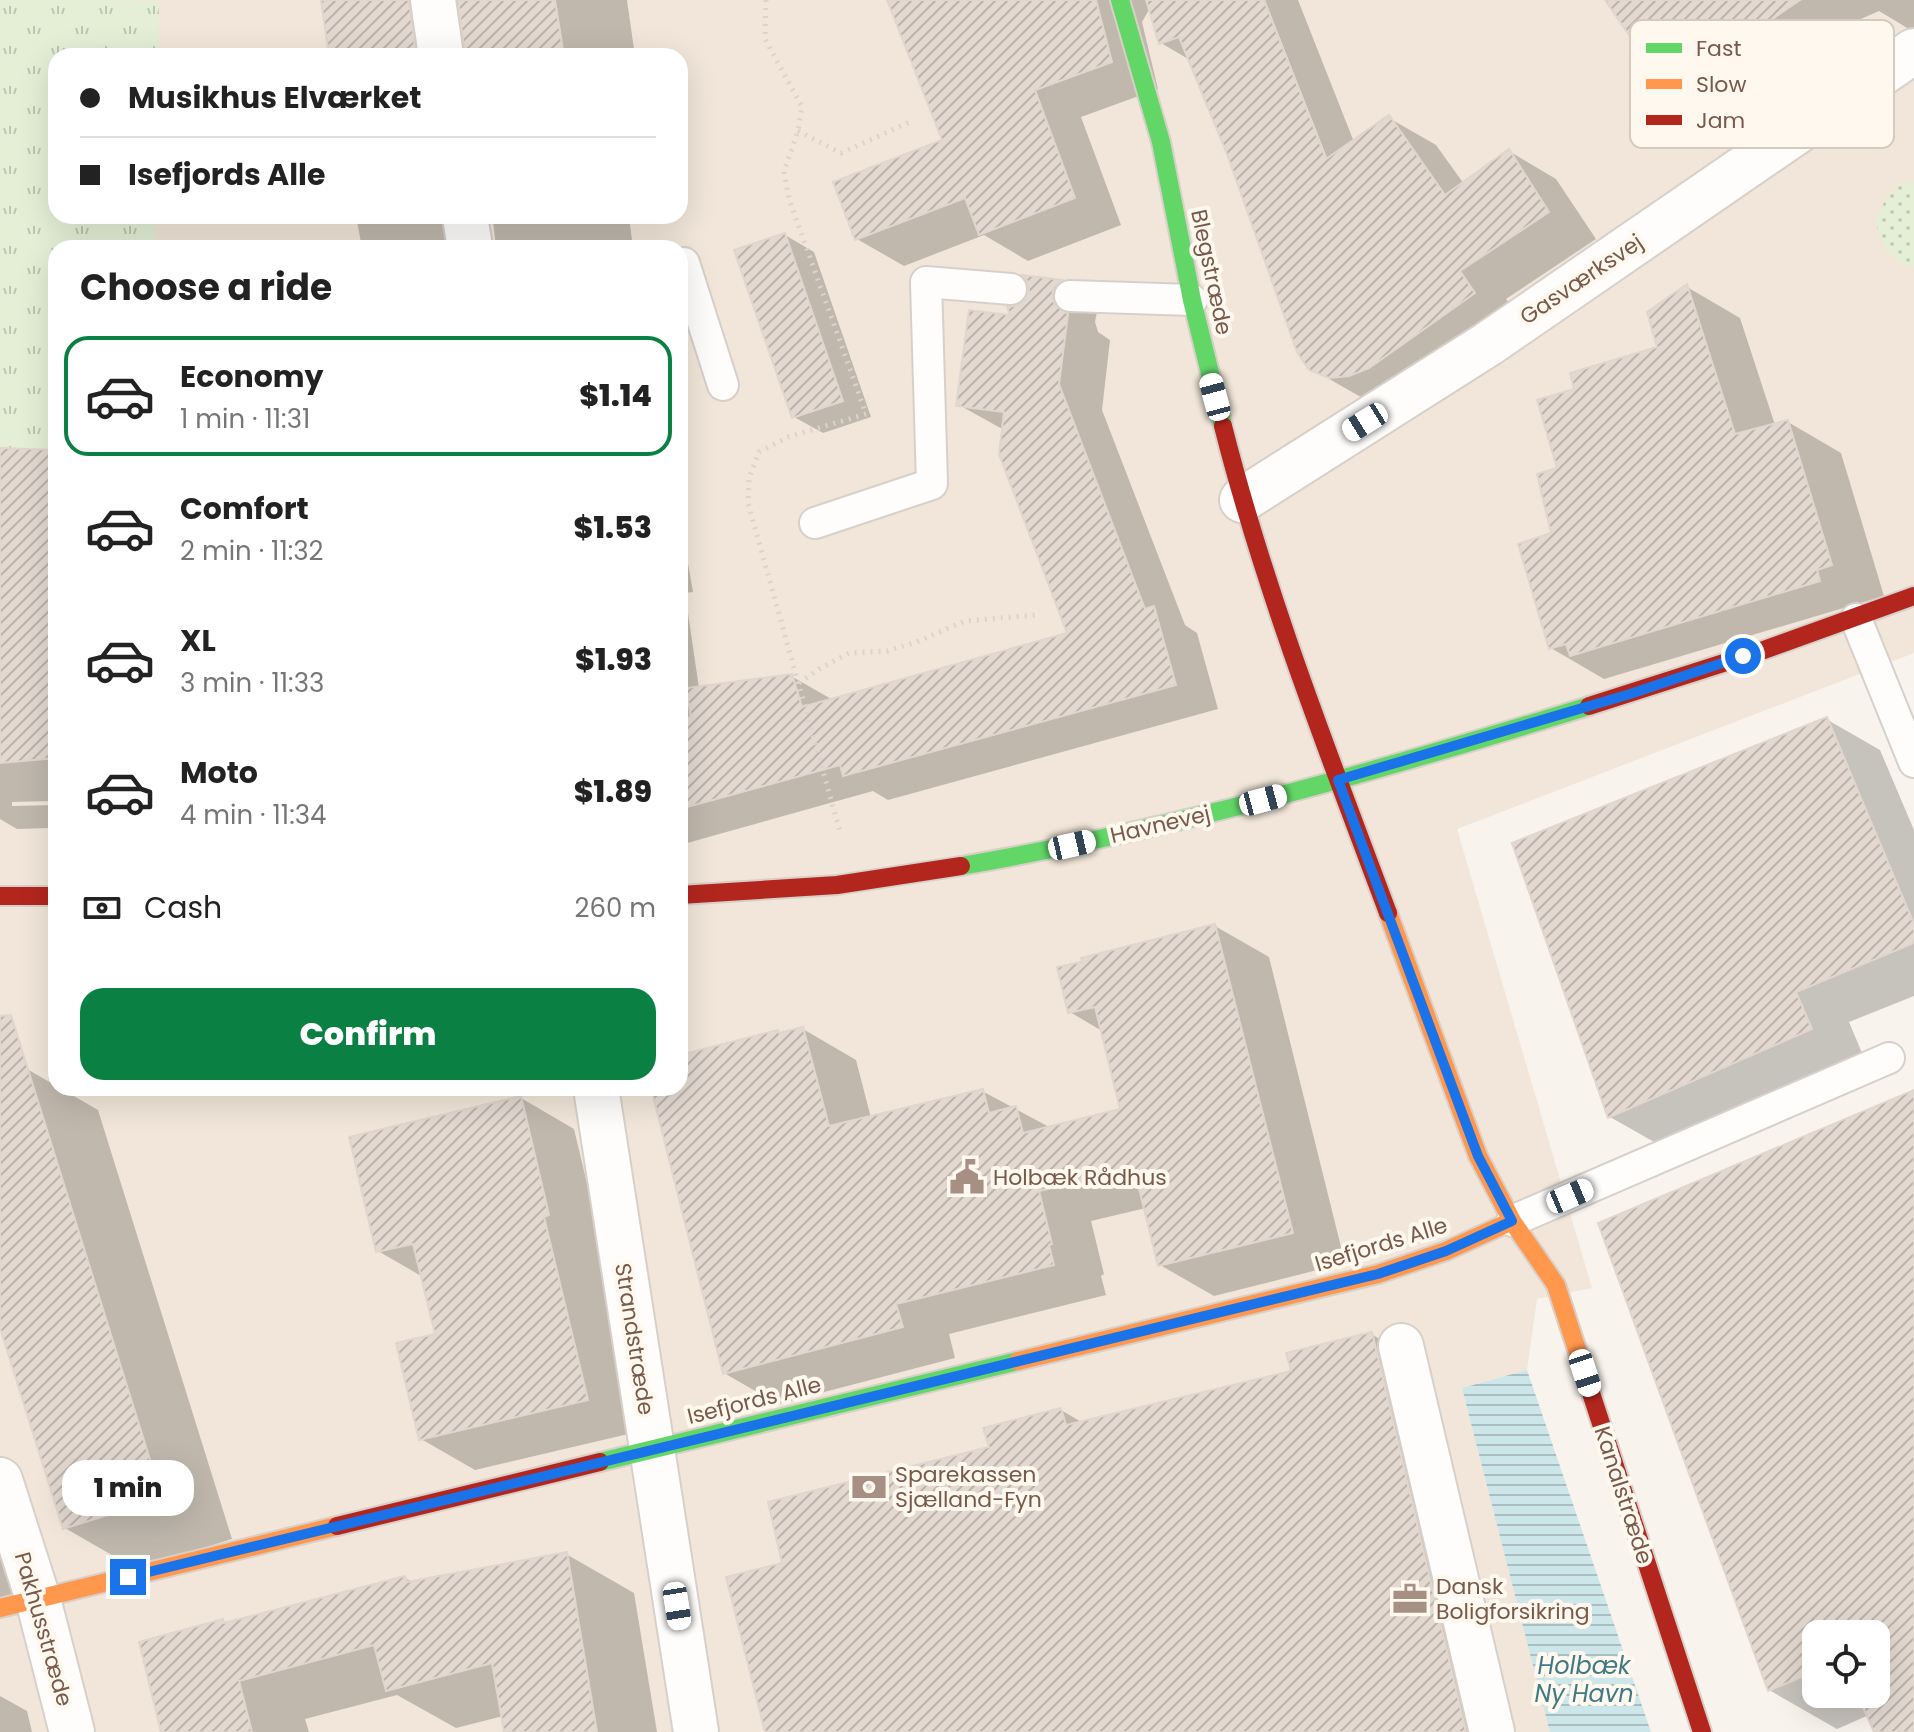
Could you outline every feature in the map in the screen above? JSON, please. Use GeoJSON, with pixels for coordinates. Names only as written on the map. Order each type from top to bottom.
{"type":"FeatureCollection","features":[{"type":"Feature","properties":{"kind":"street"},"geometry":{"type":"LineString","coordinates":[[433,0],[440,48]]}},
{"type":"Feature","properties":{"kind":"street","name":"Blegstræde"},"geometry":{"type":"LineString","coordinates":[[1120,0],[1161,142],[1192,300],[1242,500],[1338,780]]}},
{"type":"Feature","properties":{"kind":"street","name":"Gasværksvej"},"geometry":{"type":"LineString","coordinates":[[1894,65],[1914,51]]}},
{"type":"Feature","properties":{"kind":"street","name":"Gasværksvej"},"geometry":{"type":"LineString","coordinates":[[1242,500],[1488,344],[1773,148]]}},
{"type":"Feature","properties":{"kind":"street","name":"Havnevej"},"geometry":{"type":"LineString","coordinates":[[688,894],[854,883],[1072,845],[1338,780],[1630,694],[1856,619],[1914,596]]}},
{"type":"Feature","properties":{"kind":"street","name":"Kanalstræde"},"geometry":{"type":"LineString","coordinates":[[1338,780],[1478,1156],[1512,1221],[1556,1285],[1702,1732]]}},
{"type":"Feature","properties":{"kind":"street"},"geometry":{"type":"LineString","coordinates":[[0,896],[48,896]]}},
{"type":"Feature","properties":{"kind":"street","name":"Strandstræde"},"geometry":{"type":"LineString","coordinates":[[597,1096],[696,1732]]}},
{"type":"Feature","properties":{"kind":"street","name":"Isefjords Alle"},"geometry":{"type":"LineString","coordinates":[[19,1604],[1378,1274],[1446,1251],[1512,1221]]}},
{"type":"Feature","properties":{"kind":"street"},"geometry":{"type":"LineString","coordinates":[[1401,1346],[1492,1732]]}},
{"type":"Feature","properties":{"kind":"street","name":"Pakhusstræde"},"geometry":{"type":"LineString","coordinates":[[0,1480],[19,1604],[72,1732]]}},
{"type":"Feature","properties":{"kind":"lane"},"geometry":{"type":"LineString","coordinates":[[815,523],[932,484],[926,282],[1011,289]]}},
{"type":"Feature","properties":{"kind":"lane"},"geometry":{"type":"LineString","coordinates":[[1070,296],[1192,300]]}},
{"type":"Feature","properties":{"kind":"lane"},"geometry":{"type":"LineString","coordinates":[[688,298],[723,385]]}},
{"type":"Feature","properties":{"kind":"lane"},"geometry":{"type":"LineString","coordinates":[[1856,619],[1914,762]]}},
{"type":"Feature","properties":{"kind":"lane"},"geometry":{"type":"LineString","coordinates":[[1512,1221],[1889,1058]]}},
{"type":"Feature","properties":{"kind":"path"},"geometry":{"type":"LineString","coordinates":[[766,0],[765,39],[802,107],[798,131],[784,171],[789,199],[866,414],[788,437],[759,452],[749,478],[748,503],[854,883]]}},
{"type":"Feature","properties":{"kind":"path"},"geometry":{"type":"LineString","coordinates":[[798,131],[841,153],[912,121]]}},
{"type":"Feature","properties":{"kind":"path"},"geometry":{"type":"LineString","coordinates":[[799,683],[849,653],[887,651],[965,621],[1037,615]]}},
{"type":"Feature","properties":{"kind":"shaded area"},"geometry":{"type":"Polygon","coordinates":[[[0,0],[1914,0],[1914,653],[1457,829],[1592,1288],[1537,1299],[1527,1370],[1462,1388],[1551,1732],[0,1732],[0,0]]]}},
{"type":"Feature","properties":{"kind":"green space"},"geometry":{"type":"Polygon","coordinates":[[[0,0],[159,1],[158,48],[48,48],[48,224],[154,224],[154,240],[48,240],[48,451],[0,450],[0,0]]]}},
{"type":"Feature","properties":{"kind":"green space"},"geometry":{"type":"Polygon","coordinates":[[[1903,182],[1914,183],[1914,268],[1898,261],[1888,250],[1875,220],[1886,199],[1903,182]]]}},
{"type":"Feature","properties":{"kind":"water","name":"Holbæk Ny Havn"},"geometry":{"type":"Polygon","coordinates":[[[1527,1370],[1651,1732],[1550,1732],[1462,1388],[1527,1370]]]}},
{"type":"Feature","properties":{"kind":"building"},"geometry":{"type":"Polygon","coordinates":[[[321,0],[409,0],[415,48],[328,48],[321,0]]]}},
{"type":"Feature","properties":{"kind":"building"},"geometry":{"type":"Polygon","coordinates":[[[458,0],[555,0],[563,48],[464,48],[458,0]]]}},
{"type":"Feature","properties":{"kind":"building"},"geometry":{"type":"Polygon","coordinates":[[[887,0],[1096,0],[1112,62],[1035,90],[1075,198],[979,235],[965,198],[855,240],[833,182],[942,140],[887,0]]]}},
{"type":"Feature","properties":{"kind":"building"},"geometry":{"type":"Polygon","coordinates":[[[1146,0],[1264,0],[1326,159],[1389,115],[1445,195],[1509,149],[1549,212],[1460,271],[1475,293],[1369,368],[1349,376],[1329,378],[1309,370],[1297,352],[1227,154],[1179,37],[1159,44],[1146,0]]]}},
{"type":"Feature","properties":{"kind":"building"},"geometry":{"type":"Polygon","coordinates":[[[1605,0],[1800,0],[1771,20],[1630,20],[1630,36],[1605,0]]]}},
{"type":"Feature","properties":{"kind":"building"},"geometry":{"type":"Polygon","coordinates":[[[785,233],[843,401],[792,418],[734,250],[785,233]]]}},
{"type":"Feature","properties":{"kind":"building"},"geometry":{"type":"Polygon","coordinates":[[[1022,275],[1062,280],[1054,287],[1052,296],[1055,305],[1068,314],[1059,384],[1145,609],[1154,606],[1176,685],[843,776],[840,765],[688,807],[688,718],[691,717],[688,688],[792,674],[802,707],[1067,633],[999,454],[1004,412],[956,406],[969,310],[1010,315],[1007,307],[1019,305],[1026,299],[1028,282],[1022,275]]]}},
{"type":"Feature","properties":{"kind":"building"},"geometry":{"type":"Polygon","coordinates":[[[1687,284],[1735,434],[1788,420],[1832,565],[1817,570],[1820,581],[1570,656],[1566,644],[1549,649],[1518,544],[1551,533],[1537,474],[1557,468],[1537,400],[1574,389],[1570,373],[1657,347],[1647,312],[1687,284]]]}},
{"type":"Feature","properties":{"kind":"building"},"geometry":{"type":"Polygon","coordinates":[[[0,448],[48,450],[48,759],[0,763],[0,448]]]}},
{"type":"Feature","properties":{"kind":"building"},"geometry":{"type":"Polygon","coordinates":[[[1827,717],[1914,924],[1914,943],[1796,992],[1812,1029],[1608,1118],[1512,843],[1827,717]]]}},
{"type":"Feature","properties":{"kind":"building"},"geometry":{"type":"Polygon","coordinates":[[[1215,924],[1293,1233],[1158,1266],[1134,1168],[1039,1191],[1054,1265],[896,1304],[903,1327],[723,1374],[653,1096],[688,1096],[688,1053],[778,1030],[779,1033],[803,1027],[829,1126],[983,1089],[989,1113],[1016,1106],[1023,1133],[1120,1109],[1095,1007],[1068,1013],[1057,967],[1082,962],[1081,958],[1215,924]]]}},
{"type":"Feature","properties":{"kind":"building"},"geometry":{"type":"Polygon","coordinates":[[[11,1015],[162,1498],[63,1529],[0,1328],[0,1016],[11,1015]]]}},
{"type":"Feature","properties":{"kind":"building"},"geometry":{"type":"Polygon","coordinates":[[[1914,1090],[1914,1732],[1874,1732],[1863,1708],[1890,1708],[1890,1620],[1802,1620],[1802,1677],[1768,1691],[1598,1223],[1914,1090]]]}},
{"type":"Feature","properties":{"kind":"building"},"geometry":{"type":"Polygon","coordinates":[[[521,1096],[549,1215],[544,1217],[588,1400],[419,1440],[396,1343],[435,1334],[413,1244],[376,1252],[349,1137],[521,1096]]]}},
{"type":"Feature","properties":{"kind":"building"},"geometry":{"type":"Polygon","coordinates":[[[1372,1332],[1466,1732],[765,1732],[726,1577],[782,1563],[768,1502],[989,1447],[983,1428],[1061,1408],[1066,1425],[1291,1371],[1286,1353],[1372,1332]]]}},
{"type":"Feature","properties":{"kind":"building"},"geometry":{"type":"Polygon","coordinates":[[[567,1552],[597,1732],[504,1732],[492,1663],[386,1691],[374,1645],[239,1681],[252,1732],[161,1732],[139,1642],[405,1576],[407,1582],[567,1552]]]}},
{"type":"Feature","properties":{"kind":"traffic: fast"},"geometry":{"type":"LineString","coordinates":[[1120,0],[1161,142],[1192,300],[1223,426]]}},
{"type":"Feature","properties":{"kind":"traffic: fast"},"geometry":{"type":"LineString","coordinates":[[961,866],[1199,816],[1434,753],[1589,706]]}},
{"type":"Feature","properties":{"kind":"traffic: fast"},"geometry":{"type":"LineString","coordinates":[[600,1462],[1018,1361]]}},
{"type":"Feature","properties":{"kind":"traffic: slow"},"geometry":{"type":"LineString","coordinates":[[1388,913],[1478,1156],[1512,1221],[1556,1285],[1591,1393]]}},
{"type":"Feature","properties":{"kind":"traffic: slow"},"geometry":{"type":"LineString","coordinates":[[1018,1361],[1378,1274],[1446,1251],[1512,1221]]}},
{"type":"Feature","properties":{"kind":"traffic: slow"},"geometry":{"type":"LineString","coordinates":[[0,1608],[337,1526]]}},
{"type":"Feature","properties":{"kind":"traffic: jam"},"geometry":{"type":"LineString","coordinates":[[1223,426],[1278,611],[1388,913]]}},
{"type":"Feature","properties":{"kind":"traffic: jam"},"geometry":{"type":"LineString","coordinates":[[1589,706],[1761,651],[1914,596]]}},
{"type":"Feature","properties":{"kind":"traffic: jam"},"geometry":{"type":"LineString","coordinates":[[688,894],[837,885],[961,866]]}},
{"type":"Feature","properties":{"kind":"traffic: jam"},"geometry":{"type":"LineString","coordinates":[[0,896],[48,896]]}},
{"type":"Feature","properties":{"kind":"traffic: jam"},"geometry":{"type":"LineString","coordinates":[[1591,1393],[1702,1732]]}},
{"type":"Feature","properties":{"kind":"traffic: jam"},"geometry":{"type":"LineString","coordinates":[[337,1526],[600,1462]]}},
{"type":"Feature","properties":{"kind":"place","name":"Holbæk Rådhus"},"geometry":{"type":"Point","coordinates":[967,1177]}},
{"type":"Feature","properties":{"kind":"place","name":"Sparekassen Sjælland-Fyn"},"geometry":{"type":"Point","coordinates":[869,1487]}},
{"type":"Feature","properties":{"kind":"place","name":"Dansk Boligforsikring"},"geometry":{"type":"Point","coordinates":[1410,1599]}},
{"type":"Feature","properties":{"kind":"route"},"geometry":{"type":"LineString","coordinates":[[128,1577],[1378,1274],[1446,1251],[1512,1221],[1478,1156],[1338,780],[1630,694],[1743,656]]}}]}
